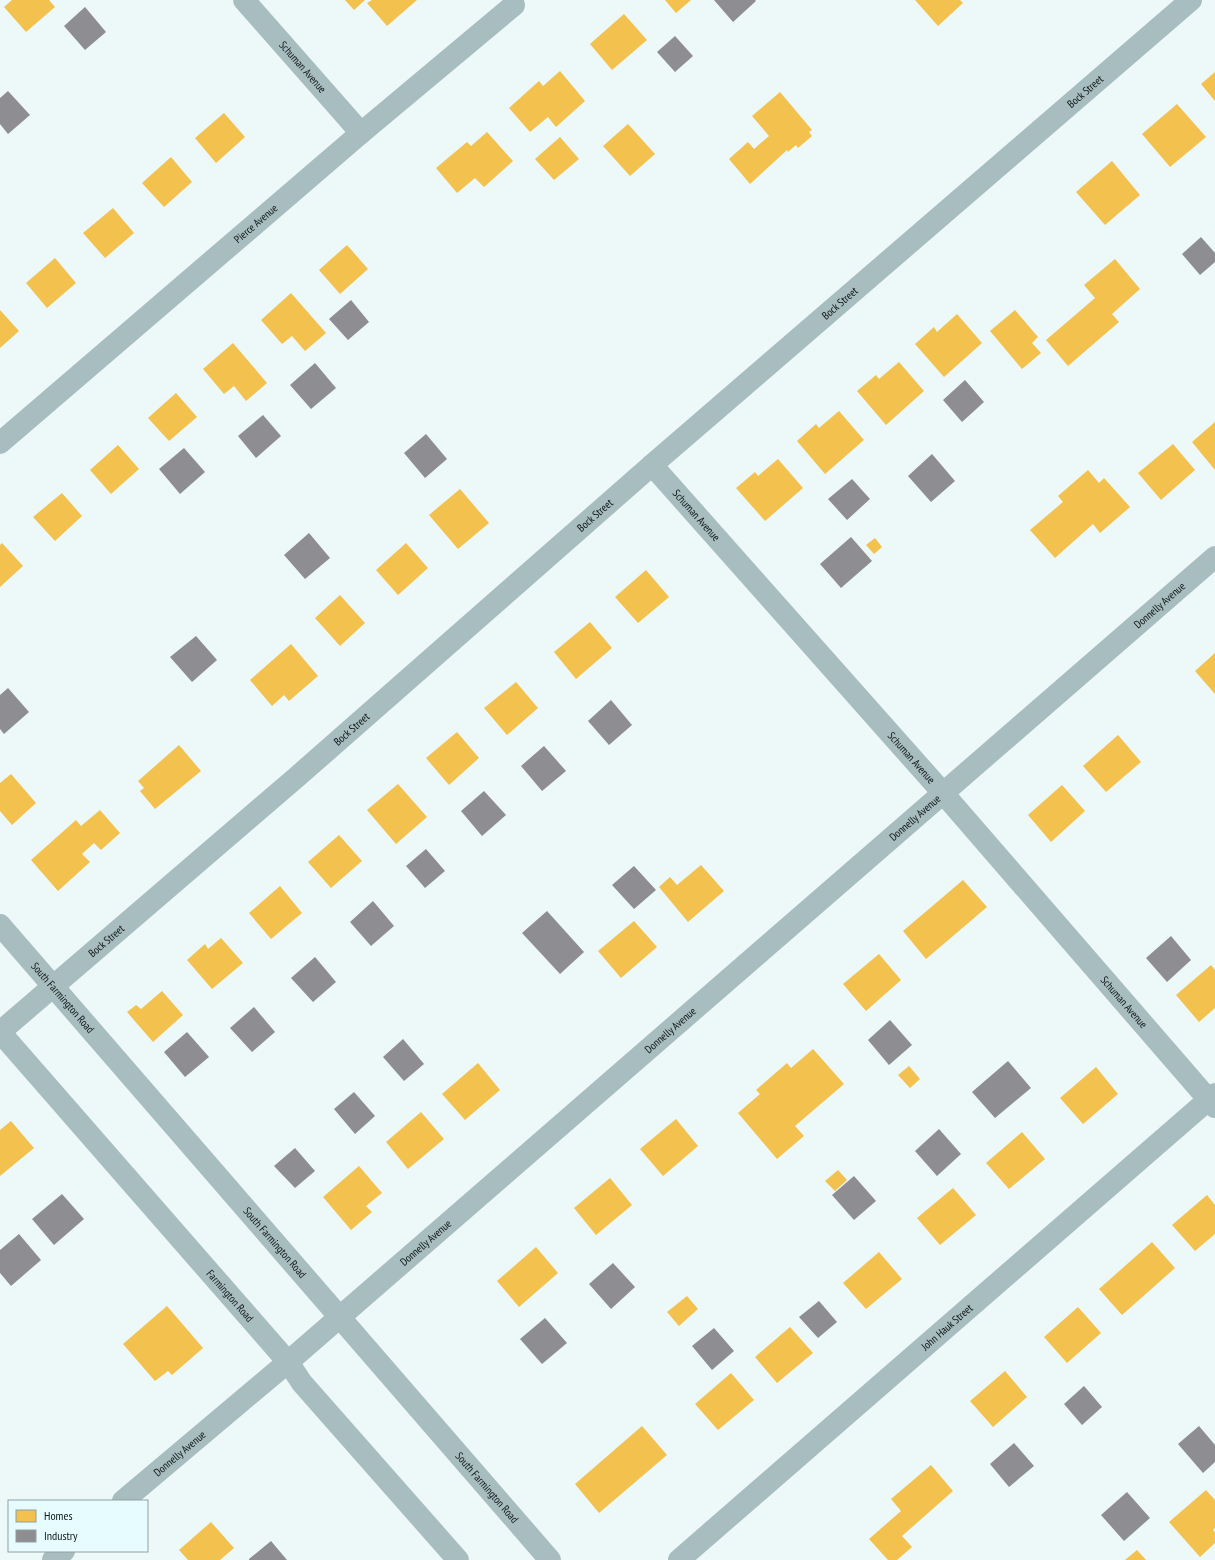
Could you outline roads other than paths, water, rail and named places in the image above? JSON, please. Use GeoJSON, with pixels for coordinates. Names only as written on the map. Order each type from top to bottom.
{"type":"FeatureCollection","features":[{"type":"Feature","properties":{"kind":"street","name":"Schuman Avenue"},"geometry":{"type":"LineString","coordinates":[[244,0],[361,133]]}},
{"type":"Feature","properties":{"kind":"street","name":"Bock Street"},"geometry":{"type":"LineString","coordinates":[[0,1032],[304,771],[652,464],[1191,0]]}},
{"type":"Feature","properties":{"kind":"street","name":"Pierce Avenue"},"geometry":{"type":"LineString","coordinates":[[0,443],[361,133],[514,5]]}},
{"type":"Feature","properties":{"kind":"street","name":"Schuman Avenue"},"geometry":{"type":"LineString","coordinates":[[652,464],[1213,1100]]}},
{"type":"Feature","properties":{"kind":"street","name":"Donnelly Avenue"},"geometry":{"type":"LineString","coordinates":[[124,1500],[288,1362],[1215,557]]}},
{"type":"Feature","properties":{"kind":"street","name":"South Farmington Road"},"geometry":{"type":"LineString","coordinates":[[0,925],[550,1560]]}},
{"type":"Feature","properties":{"kind":"street","name":"Farmington Road"},"geometry":{"type":"LineString","coordinates":[[0,1032],[288,1362],[302,1383],[458,1560]]}},
{"type":"Feature","properties":{"kind":"street","name":"John Hauk Street"},"geometry":{"type":"LineString","coordinates":[[679,1560],[1213,1100]]}},
{"type":"Feature","properties":{"kind":"street"},"geometry":{"type":"LineString","coordinates":[[53,1560],[63,1552]]}}]}
